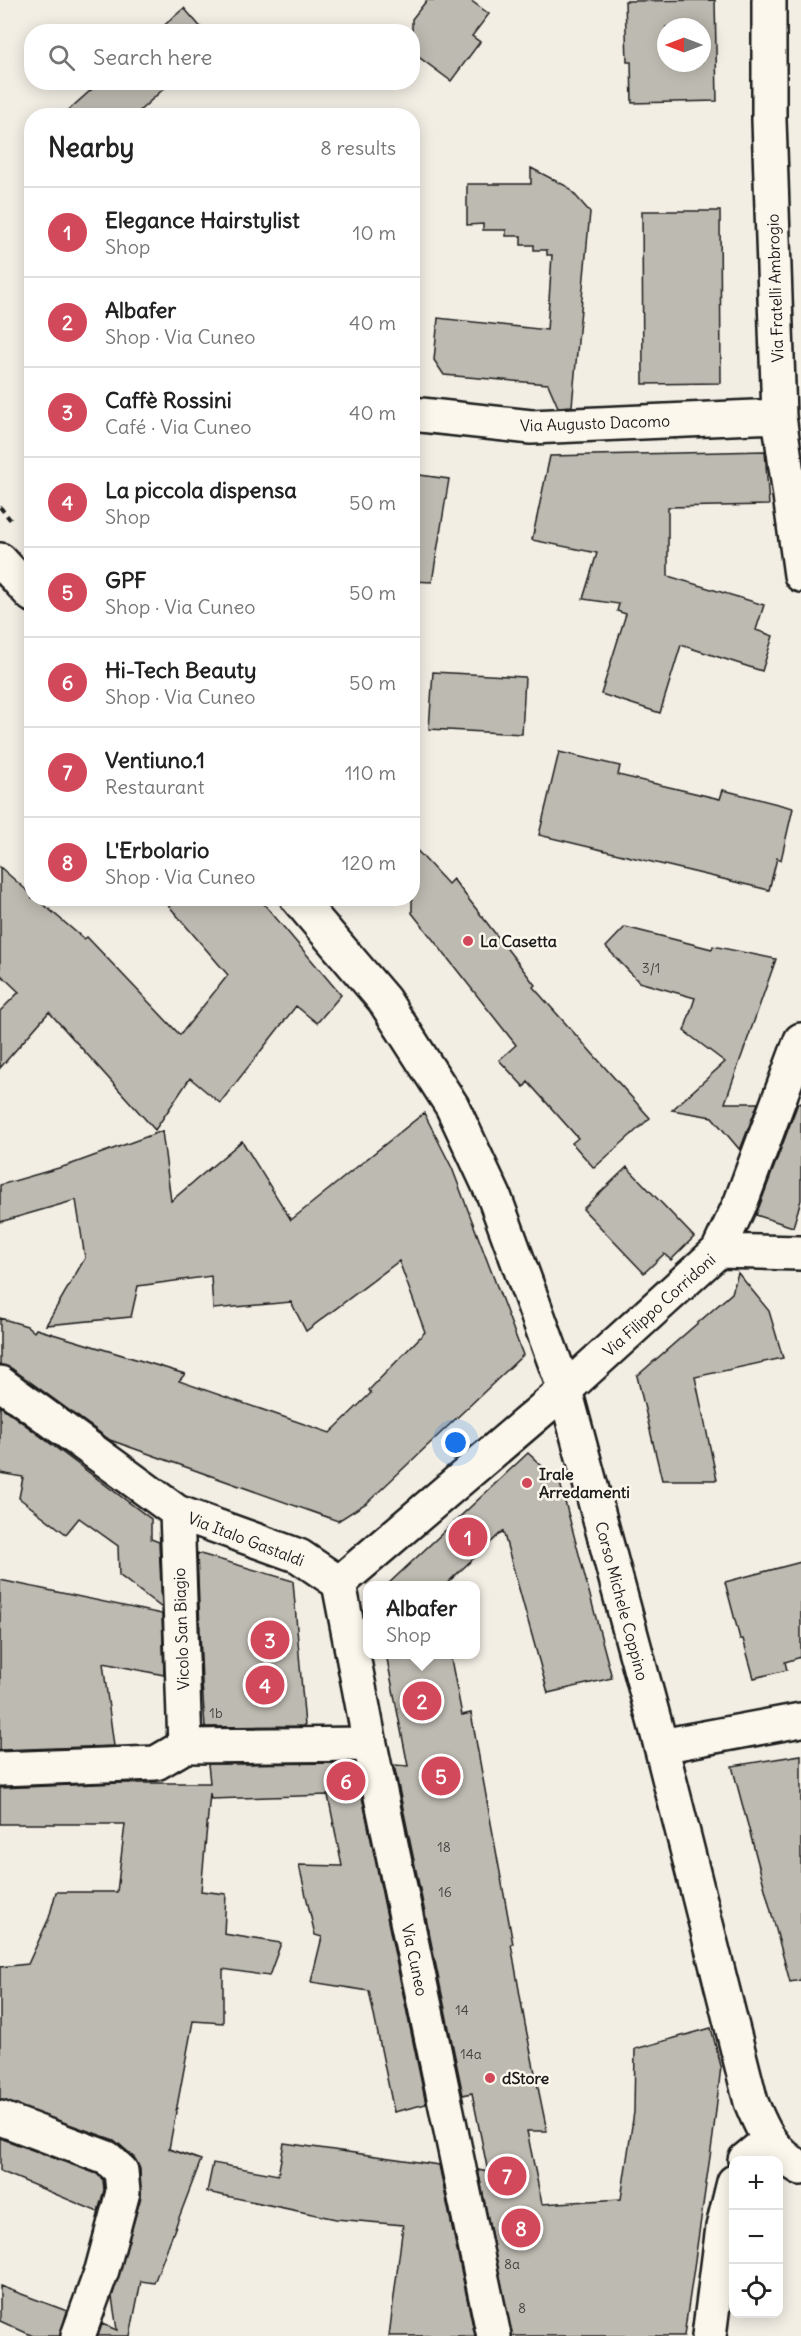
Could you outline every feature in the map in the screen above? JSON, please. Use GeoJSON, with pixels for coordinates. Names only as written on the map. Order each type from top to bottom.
{"type":"FeatureCollection","features":[{"type":"Feature","properties":{"kind":"street","name":"Via Fratelli Ambrogio"},"geometry":{"type":"LineString","coordinates":[[770,0],[770,120],[779,416],[801,575]]}},
{"type":"Feature","properties":{"kind":"street","name":"Via Augusto Dacomo"},"geometry":{"type":"LineString","coordinates":[[420,415],[531,427],[779,416]]}},
{"type":"Feature","properties":{"kind":"street"},"geometry":{"type":"LineString","coordinates":[[0,561],[24,586]]}},
{"type":"Feature","properties":{"kind":"street","name":"Corso Michele Coppino"},"geometry":{"type":"LineString","coordinates":[[304,906],[384,1000],[452,1106],[494,1196],[565,1390],[661,1746],[751,2102],[757,2151],[801,2168]]}},
{"type":"Feature","properties":{"kind":"street"},"geometry":{"type":"LineString","coordinates":[[718,1251],[741,1202],[801,1040]]}},
{"type":"Feature","properties":{"kind":"street","name":"Via Filippo Corridoni"},"geometry":{"type":"LineString","coordinates":[[565,1390],[718,1251],[801,1253]]}},
{"type":"Feature","properties":{"kind":"street","name":"Via Italo Gastaldi"},"geometry":{"type":"LineString","coordinates":[[0,1383],[177,1512],[299,1556],[339,1583]]}},
{"type":"Feature","properties":{"kind":"street"},"geometry":{"type":"LineString","coordinates":[[339,1583],[565,1390]]}},
{"type":"Feature","properties":{"kind":"street","name":"Vicolo San Biagio"},"geometry":{"type":"LineString","coordinates":[[177,1512],[185,1746]]}},
{"type":"Feature","properties":{"kind":"street","name":"Via Cuneo"},"geometry":{"type":"LineString","coordinates":[[339,1583],[370,1744],[494,2336]]}},
{"type":"Feature","properties":{"kind":"street"},"geometry":{"type":"LineString","coordinates":[[661,1746],[801,1720]]}},
{"type":"Feature","properties":{"kind":"street"},"geometry":{"type":"LineString","coordinates":[[0,1769],[156,1763],[185,1746],[370,1744]]}},
{"type":"Feature","properties":{"kind":"street"},"geometry":{"type":"LineString","coordinates":[[0,2118],[107,2158],[121,2170],[123,2192],[102,2270],[78,2336]]}},
{"type":"Feature","properties":{"kind":"street"},"geometry":{"type":"LineString","coordinates":[[709,2336],[723,2227],[729,2202]]}},
{"type":"Feature","properties":{"kind":"building"},"geometry":{"type":"Polygon","coordinates":[[[427,0],[470,0],[489,14],[472,36],[480,42],[451,81],[420,58],[420,24],[412,24],[412,19],[427,0]]]}},
{"type":"Feature","properties":{"kind":"building"},"geometry":{"type":"Polygon","coordinates":[[[715,0],[717,101],[632,103],[631,62],[627,62],[625,1],[715,0]]]}},
{"type":"Feature","properties":{"kind":"building"},"geometry":{"type":"Polygon","coordinates":[[[184,8],[198,24],[166,24],[184,8]]]}},
{"type":"Feature","properties":{"kind":"building"},"geometry":{"type":"Polygon","coordinates":[[[91,90],[162,90],[143,108],[71,108],[91,90]]]}},
{"type":"Feature","properties":{"kind":"building"},"geometry":{"type":"Polygon","coordinates":[[[531,168],[568,187],[590,212],[572,406],[558,407],[548,384],[444,375],[434,360],[438,318],[547,330],[552,255],[547,255],[547,250],[534,250],[534,245],[521,245],[521,236],[506,236],[506,230],[483,230],[483,224],[467,225],[467,184],[531,184],[531,168]]]}},
{"type":"Feature","properties":{"kind":"building"},"geometry":{"type":"Polygon","coordinates":[[[642,211],[720,211],[721,383],[643,384],[642,211]]]}},
{"type":"Feature","properties":{"kind":"building"},"geometry":{"type":"Polygon","coordinates":[[[765,451],[769,505],[668,507],[668,576],[764,605],[756,630],[773,636],[762,671],[681,645],[660,713],[601,694],[626,614],[617,611],[619,604],[583,599],[597,553],[532,540],[550,456],[765,451]]]}},
{"type":"Feature","properties":{"kind":"building"},"geometry":{"type":"Polygon","coordinates":[[[420,475],[449,479],[432,582],[420,581],[420,475]]]}},
{"type":"Feature","properties":{"kind":"building"},"geometry":{"type":"Polygon","coordinates":[[[433,672],[525,677],[522,734],[429,729],[433,672]]]}},
{"type":"Feature","properties":{"kind":"building"},"geometry":{"type":"Polygon","coordinates":[[[559,752],[620,766],[618,775],[720,799],[723,790],[793,808],[781,860],[777,858],[769,890],[539,835],[559,752]]]}},
{"type":"Feature","properties":{"kind":"building"},"geometry":{"type":"Polygon","coordinates":[[[420,854],[448,884],[453,879],[535,985],[533,987],[650,1118],[594,1168],[572,1143],[578,1138],[528,1082],[524,1087],[499,1060],[516,1045],[412,913],[412,906],[420,906],[420,854]]]}},
{"type":"Feature","properties":{"kind":"building"},"geometry":{"type":"Polygon","coordinates":[[[0,867],[24,888],[24,906],[45,906],[84,939],[87,937],[180,1035],[228,975],[169,906],[266,906],[341,995],[317,1023],[296,1006],[220,1103],[190,1078],[155,1130],[49,1012],[0,1068],[0,1011],[19,992],[0,974],[0,867]]]}},
{"type":"Feature","properties":{"kind":"building"},"geometry":{"type":"Polygon","coordinates":[[[625,927],[712,949],[713,946],[776,959],[725,1103],[758,1103],[740,1150],[712,1117],[672,1110],[725,1062],[684,1031],[695,998],[639,982],[606,947],[625,927]]]}},
{"type":"Feature","properties":{"kind":"building"},"geometry":{"type":"Polygon","coordinates":[[[798,1103],[801,1103],[801,1200],[793,1227],[756,1215],[798,1103]]]}},
{"type":"Feature","properties":{"kind":"building"},"geometry":{"type":"Polygon","coordinates":[[[424,1113],[452,1168],[523,1355],[368,1502],[338,1521],[110,1440],[11,1368],[0,1365],[0,1318],[27,1326],[34,1332],[36,1329],[185,1374],[179,1381],[330,1433],[371,1393],[369,1390],[425,1332],[399,1261],[306,1331],[291,1302],[213,1309],[211,1276],[138,1286],[131,1317],[46,1325],[85,1258],[76,1200],[0,1222],[0,1185],[69,1165],[162,1131],[171,1201],[242,1141],[291,1220],[424,1113]]]}},
{"type":"Feature","properties":{"kind":"building"},"geometry":{"type":"Polygon","coordinates":[[[627,1167],[694,1237],[671,1260],[664,1254],[644,1273],[583,1209],[627,1167]]]}},
{"type":"Feature","properties":{"kind":"building"},"geometry":{"type":"Polygon","coordinates":[[[738,1273],[769,1311],[783,1358],[695,1377],[717,1480],[662,1480],[637,1376],[732,1293],[738,1273]]]}},
{"type":"Feature","properties":{"kind":"building"},"geometry":{"type":"Polygon","coordinates":[[[0,1406],[151,1519],[151,1539],[159,1542],[162,1608],[119,1575],[118,1546],[79,1518],[66,1534],[19,1498],[23,1477],[0,1473],[0,1406]]]}},
{"type":"Feature","properties":{"kind":"building"},"geometry":{"type":"Polygon","coordinates":[[[528,1453],[560,1483],[612,1678],[548,1693],[503,1531],[449,1581],[391,1581],[528,1453]]]}},
{"type":"Feature","properties":{"kind":"building"},"geometry":{"type":"Polygon","coordinates":[[[197,1553],[293,1581],[305,1726],[205,1727],[197,1553]]]}},
{"type":"Feature","properties":{"kind":"building"},"geometry":{"type":"Polygon","coordinates":[[[801,1562],[801,1657],[785,1662],[787,1670],[754,1678],[743,1639],[740,1639],[725,1582],[801,1562]]]}},
{"type":"Feature","properties":{"kind":"building"},"geometry":{"type":"Polygon","coordinates":[[[0,1580],[162,1614],[164,1675],[103,1663],[114,1746],[0,1750],[0,1580]]]}},
{"type":"Feature","properties":{"kind":"building"},"geometry":{"type":"Polygon","coordinates":[[[387,1659],[451,1659],[462,1715],[471,1713],[513,1944],[511,1944],[525,2024],[547,2131],[527,2131],[542,2204],[621,2199],[634,2112],[635,2049],[711,2028],[721,2066],[684,2336],[512,2336],[478,2170],[488,2172],[472,2093],[463,2095],[394,1765],[408,1766],[387,1659]]]}},
{"type":"Feature","properties":{"kind":"building"},"geometry":{"type":"Polygon","coordinates":[[[801,1755],[801,1980],[790,1982],[732,1766],[801,1755]]]}},
{"type":"Feature","properties":{"kind":"building"},"geometry":{"type":"Polygon","coordinates":[[[355,1763],[426,2104],[394,2112],[369,1991],[311,1982],[322,1937],[315,1935],[299,1865],[342,1866],[328,1795],[211,1799],[210,1793],[201,1891],[226,1894],[224,1934],[281,1943],[269,1976],[223,1969],[223,2023],[193,2021],[169,2149],[201,2160],[154,2283],[141,2281],[130,2336],[98,2336],[102,2324],[117,2330],[112,2297],[141,2197],[140,2169],[134,2157],[114,2140],[0,2100],[0,1967],[28,1964],[49,1918],[56,1892],[117,1892],[125,1824],[0,1824],[0,1788],[119,1783],[210,1783],[208,1764],[355,1763]]]}},
{"type":"Feature","properties":{"kind":"building"},"geometry":{"type":"Polygon","coordinates":[[[0,2138],[97,2174],[103,2180],[104,2190],[98,2212],[0,2171],[0,2138]]]}},
{"type":"Feature","properties":{"kind":"building"},"geometry":{"type":"Polygon","coordinates":[[[284,2143],[439,2165],[475,2336],[389,2336],[403,2225],[336,2219],[207,2192],[213,2163],[278,2175],[284,2143]]]}},
{"type":"Feature","properties":{"kind":"building"},"geometry":{"type":"Polygon","coordinates":[[[0,2286],[67,2311],[60,2336],[33,2336],[0,2321],[0,2286]]]}},
{"type":"Feature","properties":{"kind":"place","name":"La Casetta"},"geometry":{"type":"Point","coordinates":[468,941]}},
{"type":"Feature","properties":{"kind":"place","name":"Irale Arredamenti"},"geometry":{"type":"Point","coordinates":[527,1483]}},
{"type":"Feature","properties":{"kind":"place","name":"Elegance Hairstylist"},"geometry":{"type":"Point","coordinates":[468,1537]}},
{"type":"Feature","properties":{"kind":"place","name":"Caffè Rossini"},"geometry":{"type":"Point","coordinates":[270,1640]}},
{"type":"Feature","properties":{"kind":"place","name":"La piccola dispensa"},"geometry":{"type":"Point","coordinates":[265,1685]}},
{"type":"Feature","properties":{"kind":"place","name":"Albafer"},"geometry":{"type":"Point","coordinates":[422,1701]}},
{"type":"Feature","properties":{"kind":"place","name":"GPF"},"geometry":{"type":"Point","coordinates":[441,1776]}},
{"type":"Feature","properties":{"kind":"place","name":"Hi-Tech Beauty"},"geometry":{"type":"Point","coordinates":[346,1781]}},
{"type":"Feature","properties":{"kind":"place","name":"dStore"},"geometry":{"type":"Point","coordinates":[490,2078]}},
{"type":"Feature","properties":{"kind":"place","name":"Ventiuno.1"},"geometry":{"type":"Point","coordinates":[507,2176]}},
{"type":"Feature","properties":{"kind":"place","name":"L'Erbolario"},"geometry":{"type":"Point","coordinates":[521,2228]}}]}
